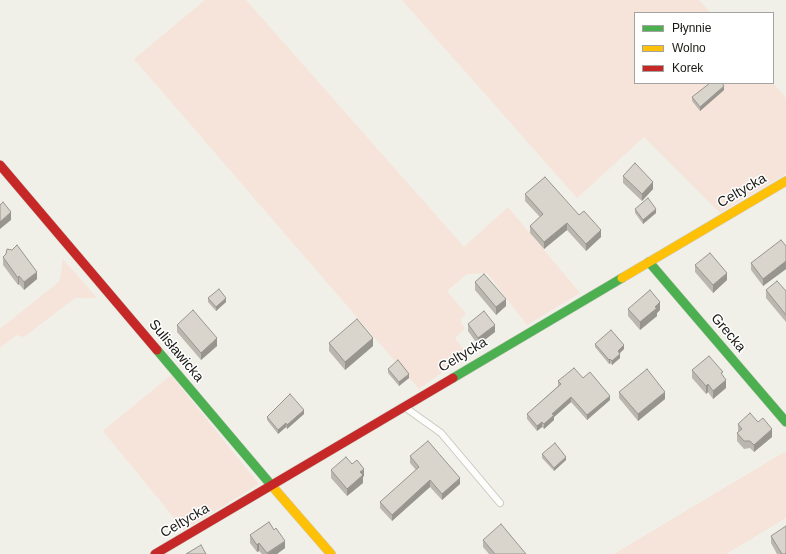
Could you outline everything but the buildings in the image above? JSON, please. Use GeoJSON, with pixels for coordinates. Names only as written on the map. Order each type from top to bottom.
{"type":"FeatureCollection","features":[{"type":"Feature","properties":{"kind":"street","name":"Sulisławicka"},"geometry":{"type":"LineString","coordinates":[[0,165],[331,554]]}},
{"type":"Feature","properties":{"kind":"street","name":"Celtycka"},"geometry":{"type":"LineString","coordinates":[[155,554],[786,181]]}},
{"type":"Feature","properties":{"kind":"street","name":"Grecka"},"geometry":{"type":"LineString","coordinates":[[649,262],[786,422]]}},
{"type":"Feature","properties":{"kind":"lane"},"geometry":{"type":"LineString","coordinates":[[404,406],[419,419],[441,433],[500,502]]}},
{"type":"Feature","properties":{"kind":"shaded area"},"geometry":{"type":"Polygon","coordinates":[[[205,0],[246,0],[464,247],[508,207],[580,293],[527,325],[487,273],[467,274],[447,291],[466,314],[461,318],[461,323],[465,328],[455,338],[470,358],[444,371],[419,389],[134,59],[205,0]]]}},
{"type":"Feature","properties":{"kind":"shaded area"},"geometry":{"type":"Polygon","coordinates":[[[402,0],[699,0],[710,12],[634,12],[634,84],[774,84],[786,98],[786,174],[720,213],[644,137],[577,198],[402,0]]]}},
{"type":"Feature","properties":{"kind":"shaded area"},"geometry":{"type":"Polygon","coordinates":[[[63,259],[97,298],[75,298],[24,337],[16,335],[0,348],[0,329],[60,281],[63,259]]]}},
{"type":"Feature","properties":{"kind":"shaded area"},"geometry":{"type":"Polygon","coordinates":[[[171,375],[259,484],[184,530],[103,431],[171,375]]]}},
{"type":"Feature","properties":{"kind":"shaded area"},"geometry":{"type":"Polygon","coordinates":[[[786,451],[786,518],[726,554],[614,554],[786,451]]]}},
{"type":"Feature","properties":{"kind":"traffic: fast"},"geometry":{"type":"LineString","coordinates":[[649,262],[786,422]]}},
{"type":"Feature","properties":{"kind":"traffic: fast"},"geometry":{"type":"LineString","coordinates":[[453,378],[622,278]]}},
{"type":"Feature","properties":{"kind":"traffic: fast"},"geometry":{"type":"LineString","coordinates":[[157,350],[272,486]]}},
{"type":"Feature","properties":{"kind":"traffic: slow"},"geometry":{"type":"LineString","coordinates":[[622,278],[786,181]]}},
{"type":"Feature","properties":{"kind":"traffic: slow"},"geometry":{"type":"LineString","coordinates":[[272,486],[331,554]]}},
{"type":"Feature","properties":{"kind":"traffic: jam"},"geometry":{"type":"LineString","coordinates":[[0,165],[157,350]]}},
{"type":"Feature","properties":{"kind":"traffic: jam"},"geometry":{"type":"LineString","coordinates":[[155,554],[453,378]]}}]}
